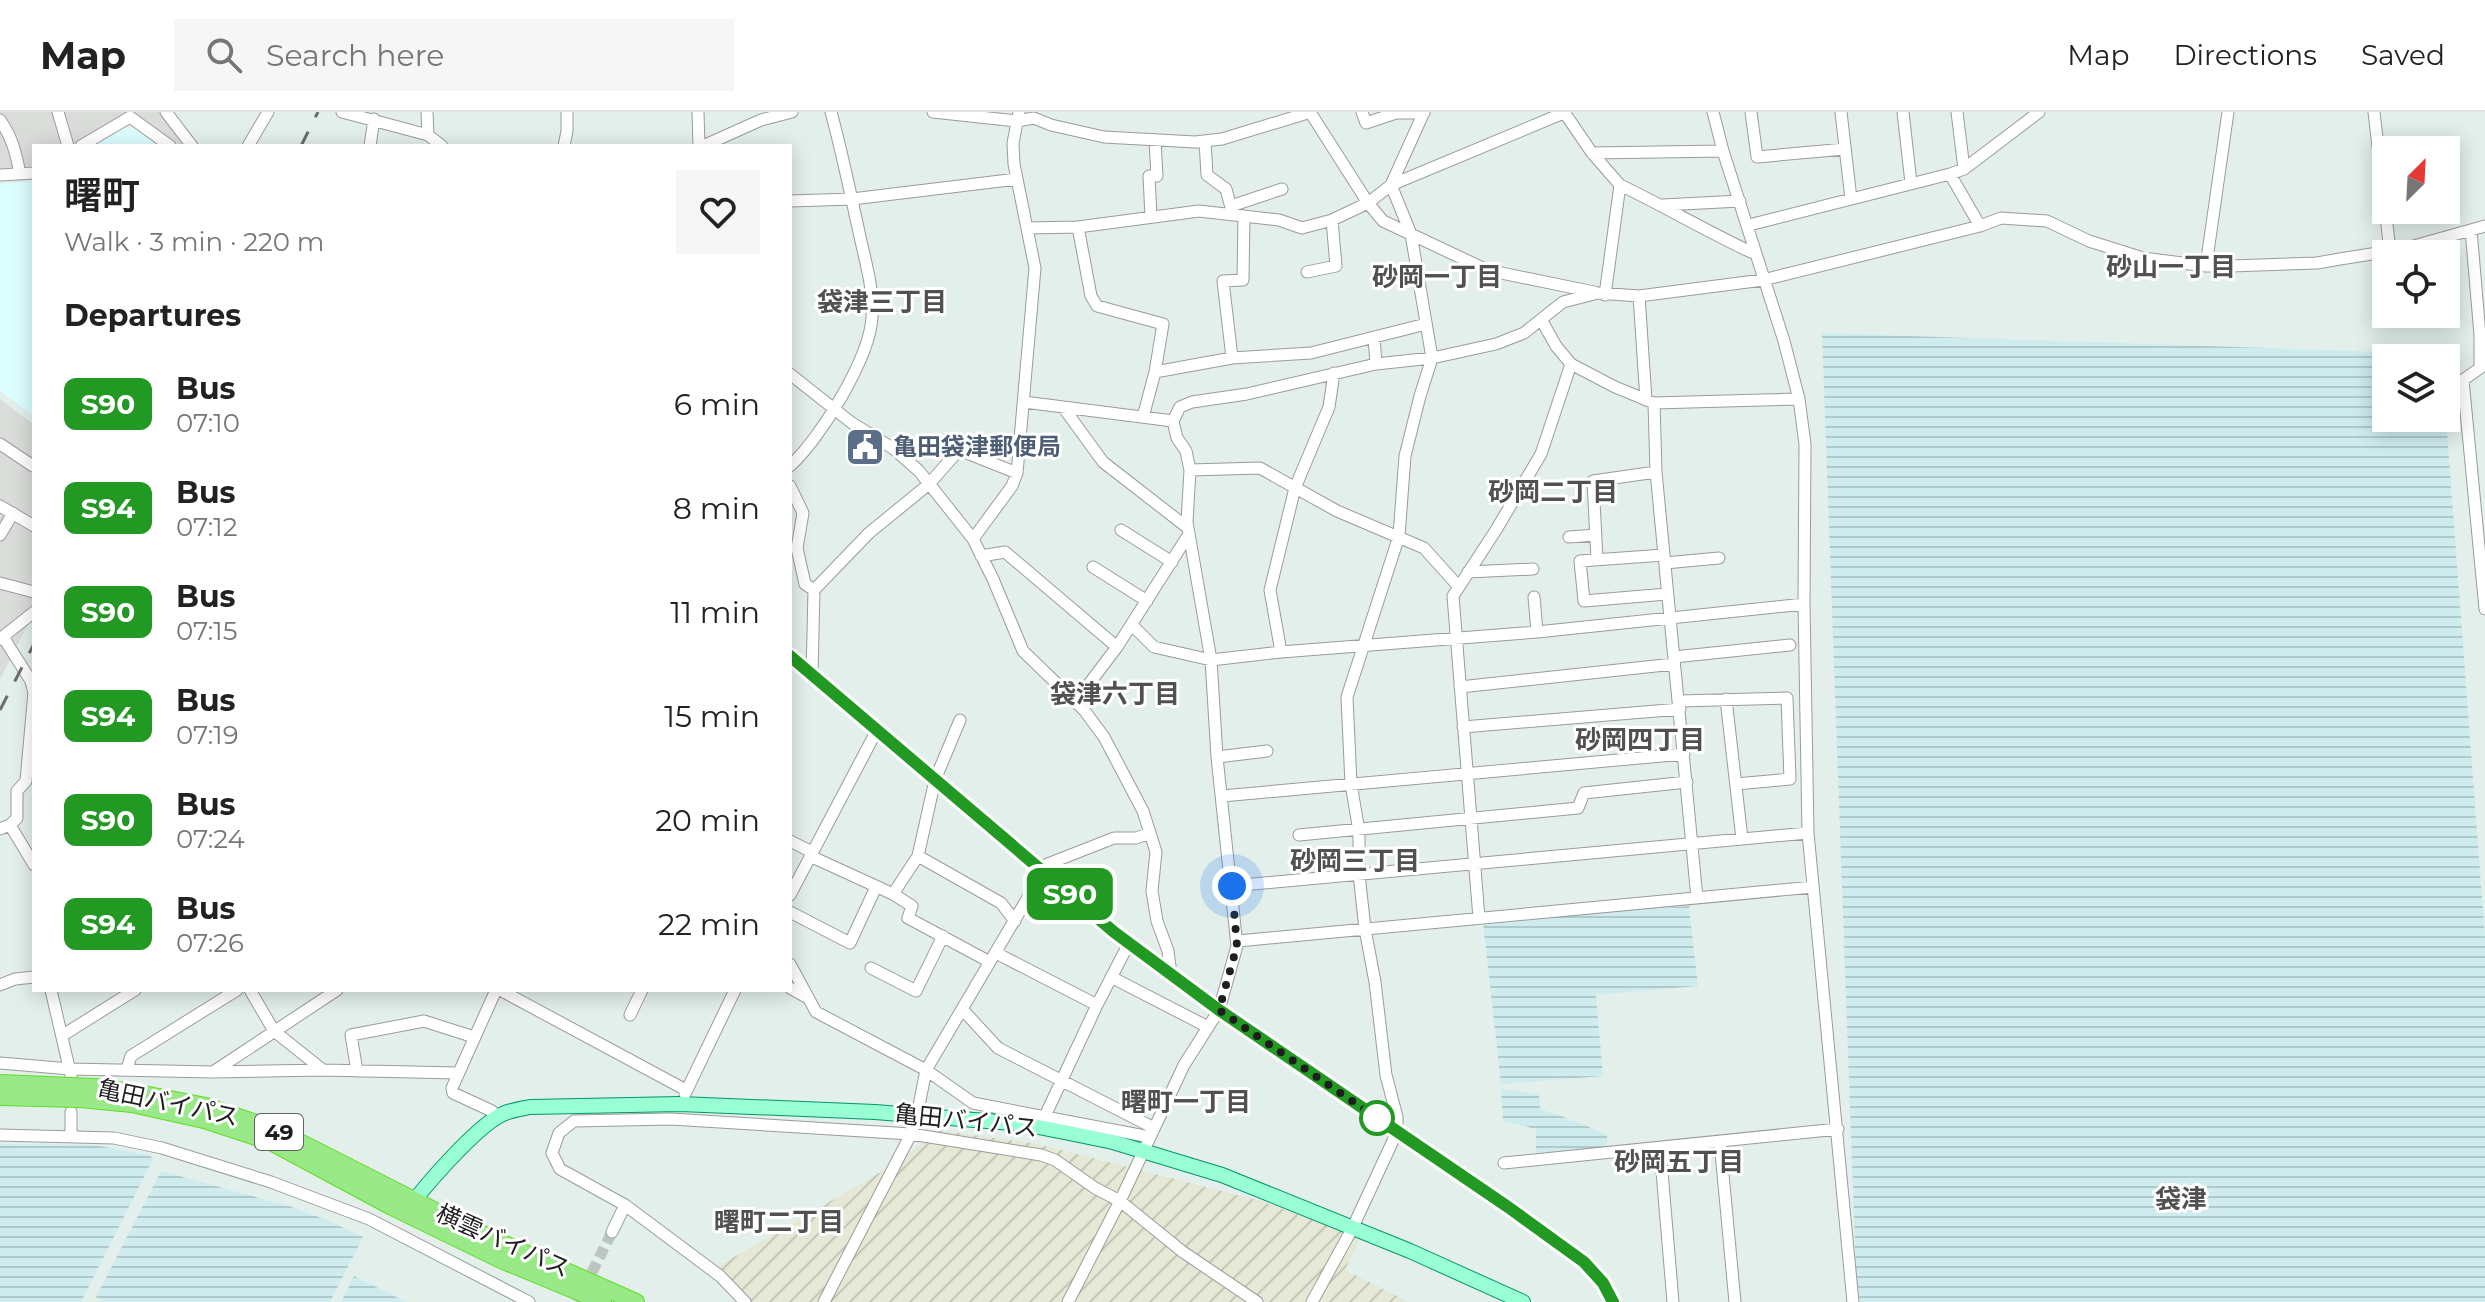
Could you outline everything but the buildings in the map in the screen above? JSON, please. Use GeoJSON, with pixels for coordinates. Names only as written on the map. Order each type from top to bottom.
{"type":"FeatureCollection","features":[{"type":"Feature","properties":{"kind":"highway","name":"亀田バイパス"},"geometry":{"type":"LineString","coordinates":[[0,1083],[84,1086],[133,1098]]}},
{"type":"Feature","properties":{"kind":"highway","name":"亀田バイパス"},"geometry":{"type":"LineString","coordinates":[[0,1097],[133,1098],[206,1106],[274,1129],[333,1157],[410,1207]]}},
{"type":"Feature","properties":{"kind":"highway","name":"横雲バイパス"},"geometry":{"type":"LineString","coordinates":[[410,1207],[501,1260],[603,1302]]}},
{"type":"Feature","properties":{"kind":"highway","name":"横雲バイパス"},"geometry":{"type":"LineString","coordinates":[[410,1207],[636,1302]]}},
{"type":"Feature","properties":{"kind":"main road","name":"亀田バイパス"},"geometry":{"type":"LineString","coordinates":[[410,1207],[470,1139],[497,1117],[513,1110],[683,1097],[1023,1124],[1113,1142],[1149,1139],[1222,1175],[1410,1251],[1523,1302]]}},
{"type":"Feature","properties":{"kind":"street"},"geometry":{"type":"LineString","coordinates":[[58,112],[67,144]]}},
{"type":"Feature","properties":{"kind":"street"},"geometry":{"type":"LineString","coordinates":[[166,112],[190,144]]}},
{"type":"Feature","properties":{"kind":"street"},"geometry":{"type":"LineString","coordinates":[[249,144],[268,112]]}},
{"type":"Feature","properties":{"kind":"street"},"geometry":{"type":"LineString","coordinates":[[342,112],[428,135],[439,144]]}},
{"type":"Feature","properties":{"kind":"street"},"geometry":{"type":"LineString","coordinates":[[427,112],[428,135]]}},
{"type":"Feature","properties":{"kind":"street"},"geometry":{"type":"LineString","coordinates":[[564,144],[567,112]]}},
{"type":"Feature","properties":{"kind":"street"},"geometry":{"type":"LineString","coordinates":[[698,112],[701,144]]}},
{"type":"Feature","properties":{"kind":"street"},"geometry":{"type":"LineString","coordinates":[[706,144],[761,120],[792,112]]}},
{"type":"Feature","properties":{"kind":"street"},"geometry":{"type":"LineString","coordinates":[[792,464],[802,456],[836,408],[868,339],[872,319],[870,280],[831,112]]}},
{"type":"Feature","properties":{"kind":"street"},"geometry":{"type":"LineString","coordinates":[[933,112],[1035,115],[1051,125],[1104,137],[1205,141],[1222,139],[1311,112],[1368,203],[1383,221],[1487,270],[1602,294],[1639,296],[1763,280],[1980,226],[2001,218],[2047,221],[2089,241],[2143,258],[2206,266],[2317,263],[2372,254]]}},
{"type":"Feature","properties":{"kind":"street"},"geometry":{"type":"LineString","coordinates":[[1312,1302],[1352,1229],[1397,1132],[1365,929],[1359,874],[1359,831],[1351,784],[1347,697],[1399,536],[1405,456],[1432,358],[1411,234],[1391,185],[1424,112],[1396,113],[1366,123],[1362,112]]}},
{"type":"Feature","properties":{"kind":"street"},"geometry":{"type":"LineString","coordinates":[[1028,228],[1078,227],[1199,211],[1236,212],[1302,228],[1332,220],[1368,203],[1391,185],[1565,112],[1592,153],[1620,185],[1663,205],[1702,229],[1751,252],[1755,251]]}},
{"type":"Feature","properties":{"kind":"street"},"geometry":{"type":"LineString","coordinates":[[1713,112],[1784,341],[1799,399],[1805,444],[1808,833],[1853,1302]]}},
{"type":"Feature","properties":{"kind":"street"},"geometry":{"type":"LineString","coordinates":[[1751,112],[1757,157],[1845,149]]}},
{"type":"Feature","properties":{"kind":"street"},"geometry":{"type":"LineString","coordinates":[[1841,112],[1851,199]]}},
{"type":"Feature","properties":{"kind":"street"},"geometry":{"type":"LineString","coordinates":[[1903,112],[1911,183]]}},
{"type":"Feature","properties":{"kind":"street"},"geometry":{"type":"LineString","coordinates":[[1957,112],[1964,169]]}},
{"type":"Feature","properties":{"kind":"street"},"geometry":{"type":"LineString","coordinates":[[2017,112],[2019,127]]}},
{"type":"Feature","properties":{"kind":"street"},"geometry":{"type":"LineString","coordinates":[[1749,225],[1964,169],[2039,112]]}},
{"type":"Feature","properties":{"kind":"street"},"geometry":{"type":"LineString","coordinates":[[2206,266],[2228,112]]}},
{"type":"Feature","properties":{"kind":"street"},"geometry":{"type":"LineString","coordinates":[[2374,112],[2389,240]]}},
{"type":"Feature","properties":{"kind":"street"},"geometry":{"type":"LineString","coordinates":[[973,539],[1012,486],[1017,473],[1035,268],[1017,179],[1013,143],[1018,116]]}},
{"type":"Feature","properties":{"kind":"street"},"geometry":{"type":"LineString","coordinates":[[84,144],[130,117],[167,144]]}},
{"type":"Feature","properties":{"kind":"street"},"geometry":{"type":"LineString","coordinates":[[370,144],[374,119]]}},
{"type":"Feature","properties":{"kind":"street"},"geometry":{"type":"LineString","coordinates":[[0,120],[16,151],[20,174]]}},
{"type":"Feature","properties":{"kind":"street"},"geometry":{"type":"LineString","coordinates":[[1151,217],[1149,176],[1157,176],[1155,140]]}},
{"type":"Feature","properties":{"kind":"street"},"geometry":{"type":"LineString","coordinates":[[1205,141],[1207,175],[1226,189],[1236,212],[1243,280],[1223,281],[1232,358]]}},
{"type":"Feature","properties":{"kind":"street"},"geometry":{"type":"LineString","coordinates":[[1592,153],[1723,151]]}},
{"type":"Feature","properties":{"kind":"street"},"geometry":{"type":"LineString","coordinates":[[0,175],[32,173]]}},
{"type":"Feature","properties":{"kind":"street"},"geometry":{"type":"LineString","coordinates":[[1950,174],[1980,226]]}},
{"type":"Feature","properties":{"kind":"street"},"geometry":{"type":"LineString","coordinates":[[792,201],[852,199],[1017,179]]}},
{"type":"Feature","properties":{"kind":"street"},"geometry":{"type":"LineString","coordinates":[[1602,294],[1620,185]]}},
{"type":"Feature","properties":{"kind":"street"},"geometry":{"type":"LineString","coordinates":[[1236,212],[1282,189]]}},
{"type":"Feature","properties":{"kind":"street"},"geometry":{"type":"LineString","coordinates":[[1663,205],[1740,201]]}},
{"type":"Feature","properties":{"kind":"street"},"geometry":{"type":"LineString","coordinates":[[1307,272],[1336,266],[1332,220]]}},
{"type":"Feature","properties":{"kind":"street"},"geometry":{"type":"LineString","coordinates":[[2432,240],[2485,226]]}},
{"type":"Feature","properties":{"kind":"street"},"geometry":{"type":"LineString","coordinates":[[1078,227],[1091,296],[1097,306],[1163,324],[1143,417]]}},
{"type":"Feature","properties":{"kind":"street"},"geometry":{"type":"LineString","coordinates":[[2471,230],[2483,351],[2480,368],[2463,380],[2485,609]]}},
{"type":"Feature","properties":{"kind":"street"},"geometry":{"type":"LineString","coordinates":[[1068,1302],[1184,1065],[1219,1010],[1238,941],[1217,757],[1211,660],[1189,531],[1190,470],[1186,451],[1177,438],[1173,421],[1180,407],[1376,364],[1432,358],[1496,344],[1524,333],[1563,302],[1602,294]]}},
{"type":"Feature","properties":{"kind":"street"},"geometry":{"type":"LineString","coordinates":[[1639,296],[1697,898]]}},
{"type":"Feature","properties":{"kind":"street"},"geometry":{"type":"LineString","coordinates":[[1542,321],[1571,364],[1650,401],[1799,399]]}},
{"type":"Feature","properties":{"kind":"street"},"geometry":{"type":"LineString","coordinates":[[1155,372],[1232,358],[1311,353],[1426,324]]}},
{"type":"Feature","properties":{"kind":"street"},"geometry":{"type":"LineString","coordinates":[[1374,337],[1376,364]]}},
{"type":"Feature","properties":{"kind":"street"},"geometry":{"type":"LineString","coordinates":[[1479,918],[1453,596],[1541,454],[1571,364]]}},
{"type":"Feature","properties":{"kind":"street"},"geometry":{"type":"LineString","coordinates":[[1281,652],[1270,590],[1295,488],[1329,407],[1334,373]]}},
{"type":"Feature","properties":{"kind":"street"},"geometry":{"type":"LineString","coordinates":[[792,375],[852,423],[894,449],[929,484],[973,539],[1023,651],[1076,701],[1104,737],[1143,811],[1156,852],[1152,891],[1171,974]]}},
{"type":"Feature","properties":{"kind":"street"},"geometry":{"type":"LineString","coordinates":[[1024,402],[1173,421]]}},
{"type":"Feature","properties":{"kind":"street"},"geometry":{"type":"LineString","coordinates":[[1063,407],[1103,462],[1189,531]]}},
{"type":"Feature","properties":{"kind":"street"},"geometry":{"type":"LineString","coordinates":[[0,444],[32,465]]}},
{"type":"Feature","properties":{"kind":"street"},"geometry":{"type":"LineString","coordinates":[[812,675],[814,590],[869,533],[929,484],[959,450],[1017,473]]}},
{"type":"Feature","properties":{"kind":"street"},"geometry":{"type":"LineString","coordinates":[[1190,470],[1260,468],[1337,511],[1424,548],[1459,587]]}},
{"type":"Feature","properties":{"kind":"street"},"geometry":{"type":"LineString","coordinates":[[1597,560],[1593,481],[1656,472]]}},
{"type":"Feature","properties":{"kind":"street"},"geometry":{"type":"LineString","coordinates":[[792,490],[803,513],[797,548],[805,584],[814,590]]}},
{"type":"Feature","properties":{"kind":"street"},"geometry":{"type":"LineString","coordinates":[[0,506],[32,525]]}},
{"type":"Feature","properties":{"kind":"street"},"geometry":{"type":"LineString","coordinates":[[0,535],[13,513]]}},
{"type":"Feature","properties":{"kind":"street"},"geometry":{"type":"LineString","coordinates":[[1121,530],[1172,562]]}},
{"type":"Feature","properties":{"kind":"street"},"geometry":{"type":"LineString","coordinates":[[1076,701],[1132,625],[1189,531]]}},
{"type":"Feature","properties":{"kind":"street"},"geometry":{"type":"LineString","coordinates":[[1569,537],[1596,535]]}},
{"type":"Feature","properties":{"kind":"street"},"geometry":{"type":"LineString","coordinates":[[981,556],[1005,552],[1117,647]]}},
{"type":"Feature","properties":{"kind":"street"},"geometry":{"type":"LineString","coordinates":[[1667,594],[1584,601],[1580,561],[1719,558]]}},
{"type":"Feature","properties":{"kind":"street"},"geometry":{"type":"LineString","coordinates":[[1093,567],[1147,601]]}},
{"type":"Feature","properties":{"kind":"street"},"geometry":{"type":"LineString","coordinates":[[1468,572],[1533,569]]}},
{"type":"Feature","properties":{"kind":"street"},"geometry":{"type":"LineString","coordinates":[[0,583],[32,591]]}},
{"type":"Feature","properties":{"kind":"street"},"geometry":{"type":"LineString","coordinates":[[1534,597],[1537,632]]}},
{"type":"Feature","properties":{"kind":"street"},"geometry":{"type":"LineString","coordinates":[[1132,625],[1154,647],[1211,660],[1537,632],[1804,604]]}},
{"type":"Feature","properties":{"kind":"street"},"geometry":{"type":"LineString","coordinates":[[32,614],[2,638],[32,685]]}},
{"type":"Feature","properties":{"kind":"street"},"geometry":{"type":"LineString","coordinates":[[1460,687],[1790,645]]}},
{"type":"Feature","properties":{"kind":"street"},"geometry":{"type":"LineString","coordinates":[[792,658],[1129,943],[1219,1010],[1584,1262],[1603,1283],[1613,1302]]}},
{"type":"Feature","properties":{"kind":"street"},"geometry":{"type":"LineString","coordinates":[[1463,727],[1726,699],[1787,698],[1790,779],[1736,784]]}},
{"type":"Feature","properties":{"kind":"street"},"geometry":{"type":"LineString","coordinates":[[1726,699],[1742,839]]}},
{"type":"Feature","properties":{"kind":"street"},"geometry":{"type":"LineString","coordinates":[[32,700],[26,781],[17,791],[17,818],[5,827],[32,863]]}},
{"type":"Feature","properties":{"kind":"street"},"geometry":{"type":"LineString","coordinates":[[893,894],[918,856],[935,780],[960,720]]}},
{"type":"Feature","properties":{"kind":"street"},"geometry":{"type":"LineString","coordinates":[[792,891],[877,730]]}},
{"type":"Feature","properties":{"kind":"street"},"geometry":{"type":"LineString","coordinates":[[1217,757],[1267,751]]}},
{"type":"Feature","properties":{"kind":"street"},"geometry":{"type":"LineString","coordinates":[[1222,796],[1684,754]]}},
{"type":"Feature","properties":{"kind":"street"},"geometry":{"type":"LineString","coordinates":[[1299,835],[1578,808],[1584,793],[1687,782]]}},
{"type":"Feature","properties":{"kind":"street"},"geometry":{"type":"LineString","coordinates":[[824,1302],[911,1134],[926,1070],[1045,865],[1114,838],[1136,838],[1150,833]]}},
{"type":"Feature","properties":{"kind":"street"},"geometry":{"type":"LineString","coordinates":[[1232,886],[1808,833]]}},
{"type":"Feature","properties":{"kind":"street"},"geometry":{"type":"LineString","coordinates":[[792,842],[912,906],[908,918],[1097,1005]]}},
{"type":"Feature","properties":{"kind":"street"},"geometry":{"type":"LineString","coordinates":[[918,856],[1001,903],[1015,921]]}},
{"type":"Feature","properties":{"kind":"street"},"geometry":{"type":"LineString","coordinates":[[792,913],[850,943],[876,887]]}},
{"type":"Feature","properties":{"kind":"street"},"geometry":{"type":"LineString","coordinates":[[1238,941],[1813,887]]}},
{"type":"Feature","properties":{"kind":"street"},"geometry":{"type":"LineString","coordinates":[[871,968],[916,991],[943,936]]}},
{"type":"Feature","properties":{"kind":"street"},"geometry":{"type":"LineString","coordinates":[[1045,1116],[1129,943]]}},
{"type":"Feature","properties":{"kind":"street"},"geometry":{"type":"LineString","coordinates":[[792,968],[816,1012],[926,1070],[973,1103],[1149,1139]]}},
{"type":"Feature","properties":{"kind":"street"},"geometry":{"type":"LineString","coordinates":[[0,985],[32,977]]}},
{"type":"Feature","properties":{"kind":"street"},"geometry":{"type":"LineString","coordinates":[[1111,977],[1208,1027]]}},
{"type":"Feature","properties":{"kind":"street"},"geometry":{"type":"LineString","coordinates":[[792,989],[809,998]]}},
{"type":"Feature","properties":{"kind":"street"},"geometry":{"type":"LineString","coordinates":[[52,992],[71,1073]]}},
{"type":"Feature","properties":{"kind":"street"},"geometry":{"type":"LineString","coordinates":[[63,1035],[132,992]]}},
{"type":"Feature","properties":{"kind":"street"},"geometry":{"type":"LineString","coordinates":[[127,1069],[131,1056],[234,992]]}},
{"type":"Feature","properties":{"kind":"street"},"geometry":{"type":"LineString","coordinates":[[251,992],[274,1031],[323,1070]]}},
{"type":"Feature","properties":{"kind":"street"},"geometry":{"type":"LineString","coordinates":[[212,1072],[334,992]]}},
{"type":"Feature","properties":{"kind":"street"},"geometry":{"type":"LineString","coordinates":[[497,992],[452,1088],[453,1093],[492,1111],[497,1117]]}},
{"type":"Feature","properties":{"kind":"street"},"geometry":{"type":"LineString","coordinates":[[501,992],[683,1097]]}},
{"type":"Feature","properties":{"kind":"street"},"geometry":{"type":"LineString","coordinates":[[630,1015],[641,992]]}},
{"type":"Feature","properties":{"kind":"street"},"geometry":{"type":"LineString","coordinates":[[671,1119],[734,993]]}},
{"type":"Feature","properties":{"kind":"street"},"geometry":{"type":"LineString","coordinates":[[962,1009],[998,1048],[1062,1080],[1149,1139]]}},
{"type":"Feature","properties":{"kind":"street"},"geometry":{"type":"LineString","coordinates":[[357,1071],[351,1035],[424,1021],[474,1037]]}},
{"type":"Feature","properties":{"kind":"street"},"geometry":{"type":"LineString","coordinates":[[0,1063],[71,1073],[127,1069],[457,1073]]}},
{"type":"Feature","properties":{"kind":"street"},"geometry":{"type":"LineString","coordinates":[[71,1112],[71,1136]]}},
{"type":"Feature","properties":{"kind":"street"},"geometry":{"type":"LineString","coordinates":[[745,1302],[720,1276],[625,1205],[560,1169],[552,1153],[559,1133],[574,1121],[671,1119],[911,1134],[1041,1155],[1055,1160],[1120,1201],[1183,1252],[1257,1302]]}},
{"type":"Feature","properties":{"kind":"street"},"geometry":{"type":"LineString","coordinates":[[1504,1163],[1838,1129]]}},
{"type":"Feature","properties":{"kind":"street"},"geometry":{"type":"LineString","coordinates":[[0,1135],[114,1138],[162,1148],[271,1182],[369,1219],[529,1302]]}},
{"type":"Feature","properties":{"kind":"street"},"geometry":{"type":"LineString","coordinates":[[1720,1142],[1735,1302]]}},
{"type":"Feature","properties":{"kind":"street"},"geometry":{"type":"LineString","coordinates":[[1660,1148],[1673,1302]]}},
{"type":"Feature","properties":{"kind":"street"},"geometry":{"type":"LineString","coordinates":[[612,1232],[625,1205]]}},
{"type":"Feature","properties":{"kind":"street"},"geometry":{"type":"LineString","coordinates":[[393,1231],[410,1207]]}},
{"type":"Feature","properties":{"kind":"shaded area"},"geometry":{"type":"Polygon","coordinates":[[[0,112],[131,112],[75,144],[32,144],[32,166],[0,169],[0,112]]]}},
{"type":"Feature","properties":{"kind":"shaded area"},"geometry":{"type":"Polygon","coordinates":[[[131,112],[159,112],[183,144],[171,144],[131,112]]]}},
{"type":"Feature","properties":{"kind":"shaded area"},"geometry":{"type":"Polygon","coordinates":[[[139,127],[162,144],[96,144],[122,128],[139,127]]]}},
{"type":"Feature","properties":{"kind":"shaded area"},"geometry":{"type":"Polygon","coordinates":[[[32,181],[32,415],[0,391],[0,184],[32,181]]]}},
{"type":"Feature","properties":{"kind":"shaded area"},"geometry":{"type":"Polygon","coordinates":[[[1822,333],[2372,352],[2372,432],[2447,432],[2485,938],[2485,1302],[1857,1302],[1822,333]]]}},
{"type":"Feature","properties":{"kind":"shaded area"},"geometry":{"type":"Polygon","coordinates":[[[0,399],[32,423],[32,617],[0,679],[0,399]]]}},
{"type":"Feature","properties":{"kind":"shaded area"},"geometry":{"type":"Polygon","coordinates":[[[1689,906],[1698,986],[1596,995],[1603,1076],[1501,1084],[1483,923],[1689,906]]]}},
{"type":"Feature","properties":{"kind":"shaded area"},"geometry":{"type":"Polygon","coordinates":[[[1501,1089],[1539,1094],[1540,1109],[1607,1135],[1607,1148],[1536,1153],[1536,1129],[1503,1121],[1501,1089]]]}},
{"type":"Feature","properties":{"kind":"shaded area"},"geometry":{"type":"Polygon","coordinates":[[[938,1130],[1037,1144],[1261,1201],[1360,1238],[1345,1270],[1409,1302],[751,1302],[717,1267],[900,1161],[938,1130]]]}},
{"type":"Feature","properties":{"kind":"shaded area"},"geometry":{"type":"Polygon","coordinates":[[[0,1144],[94,1145],[149,1155],[153,1159],[81,1302],[0,1302],[0,1144]]]}},
{"type":"Feature","properties":{"kind":"shaded area"},"geometry":{"type":"Polygon","coordinates":[[[161,1171],[289,1206],[363,1237],[330,1302],[104,1302],[96,1297],[161,1171]]]}},
{"type":"Feature","properties":{"kind":"shaded area"},"geometry":{"type":"Polygon","coordinates":[[[354,1276],[406,1302],[341,1302],[354,1276]]]}},
{"type":"Feature","properties":{"kind":"tunnel"},"geometry":{"type":"LineString","coordinates":[[577,1302],[612,1232]]}},
{"type":"Feature","properties":{"kind":"railway"},"geometry":{"type":"LineString","coordinates":[[302,144],[318,112]]}},
{"type":"Feature","properties":{"kind":"railway"},"geometry":{"type":"LineString","coordinates":[[0,710],[32,648]]}},
{"type":"Feature","properties":{"kind":"bus line","name":"S90"},"geometry":{"type":"LineString","coordinates":[[792,658],[1114,932],[1219,1010],[1584,1262],[1603,1283],[1613,1302]]}},
{"type":"Feature","properties":{"kind":"place","name":"亀田袋津郵便局"},"geometry":{"type":"Point","coordinates":[865,447]}},
{"type":"Feature","properties":{"kind":"district","name":"砂山一丁目"},"geometry":{"type":"Point","coordinates":[2171,267]}},
{"type":"Feature","properties":{"kind":"district","name":"砂岡一丁目"},"geometry":{"type":"Point","coordinates":[1437,277]}},
{"type":"Feature","properties":{"kind":"district","name":"袋津三丁目"},"geometry":{"type":"Point","coordinates":[882,302]}},
{"type":"Feature","properties":{"kind":"district","name":"砂岡二丁目"},"geometry":{"type":"Point","coordinates":[1553,492]}},
{"type":"Feature","properties":{"kind":"district","name":"袋津六丁目"},"geometry":{"type":"Point","coordinates":[1115,694]}},
{"type":"Feature","properties":{"kind":"district","name":"砂岡四丁目"},"geometry":{"type":"Point","coordinates":[1640,740]}},
{"type":"Feature","properties":{"kind":"district","name":"砂岡三丁目"},"geometry":{"type":"Point","coordinates":[1355,861]}},
{"type":"Feature","properties":{"kind":"district","name":"曙町一丁目"},"geometry":{"type":"Point","coordinates":[1186,1102]}},
{"type":"Feature","properties":{"kind":"district","name":"砂岡五丁目"},"geometry":{"type":"Point","coordinates":[1679,1162]}},
{"type":"Feature","properties":{"kind":"district","name":"袋津"},"geometry":{"type":"Point","coordinates":[2181,1199]}},
{"type":"Feature","properties":{"kind":"district","name":"曙町二丁目"},"geometry":{"type":"Point","coordinates":[779,1222]}},
{"type":"Feature","properties":{"kind":"route"},"geometry":{"type":"LineString","coordinates":[[1232,886],[1238,941],[1219,1010],[1377,1118]]}}]}
